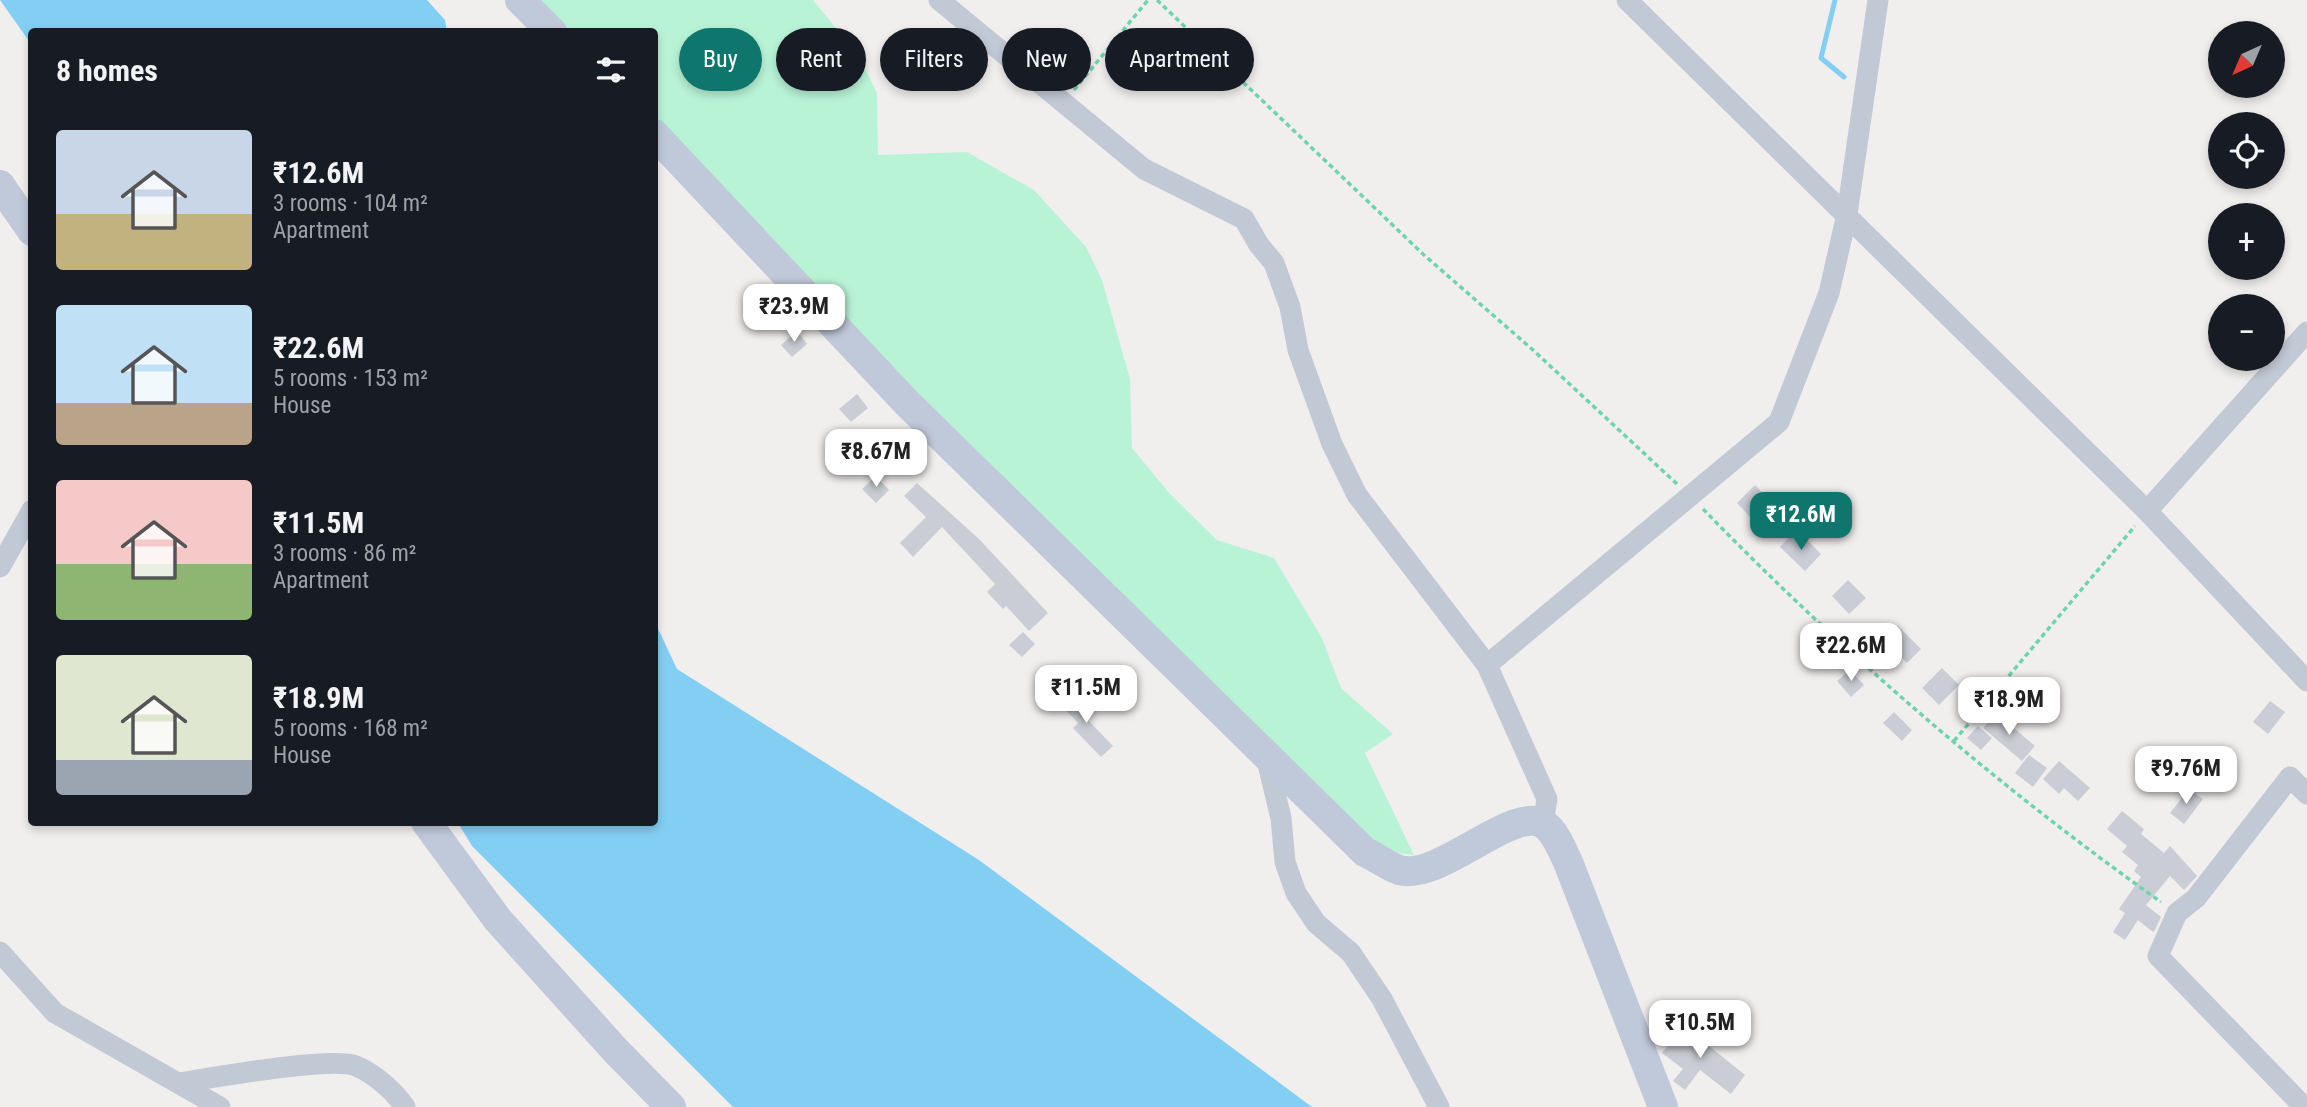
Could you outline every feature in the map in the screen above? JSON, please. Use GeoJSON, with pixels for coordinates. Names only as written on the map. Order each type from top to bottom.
{"type":"FeatureCollection","features":[{"type":"Feature","properties":{"kind":"main road"},"geometry":{"type":"LineString","coordinates":[[520,0],[548,28]]}},
{"type":"Feature","properties":{"kind":"main road"},"geometry":{"type":"LineString","coordinates":[[658,138],[906,402],[1365,852],[1401,870],[1426,869],[1513,825],[1530,821],[1543,823],[1552,831],[1568,862],[1663,1107]]}},
{"type":"Feature","properties":{"kind":"main road"},"geometry":{"type":"LineString","coordinates":[[0,185],[28,225]]}},
{"type":"Feature","properties":{"kind":"main road"},"geometry":{"type":"LineString","coordinates":[[429,826],[498,920],[671,1107]]}},
{"type":"Feature","properties":{"kind":"street"},"geometry":{"type":"LineString","coordinates":[[939,0],[1144,169],[1244,219],[1259,245],[1274,263],[1290,307],[1302,362],[1332,444],[1357,495],[1487,665],[1547,799],[1543,823]]}},
{"type":"Feature","properties":{"kind":"street"},"geometry":{"type":"LineString","coordinates":[[1487,665],[1779,422],[1829,293],[1847,214],[1878,0]]}},
{"type":"Feature","properties":{"kind":"street"},"geometry":{"type":"LineString","coordinates":[[1632,2],[2147,511],[2307,681]]}},
{"type":"Feature","properties":{"kind":"street"},"geometry":{"type":"LineString","coordinates":[[2147,511],[2307,332]]}},
{"type":"Feature","properties":{"kind":"street"},"geometry":{"type":"LineString","coordinates":[[0,567],[28,517]]}},
{"type":"Feature","properties":{"kind":"street"},"geometry":{"type":"LineString","coordinates":[[1265,754],[1281,818],[1285,862],[1296,893],[1316,923],[1350,953],[1382,999],[1439,1107]]}},
{"type":"Feature","properties":{"kind":"street"},"geometry":{"type":"LineString","coordinates":[[2304,1107],[2158,956],[2177,913],[2196,898],[2290,777],[2307,794]]}},
{"type":"Feature","properties":{"kind":"street"},"geometry":{"type":"LineString","coordinates":[[0,952],[55,1013],[220,1107]]}},
{"type":"Feature","properties":{"kind":"street"},"geometry":{"type":"LineString","coordinates":[[179,1083],[294,1066],[355,1065],[395,1093],[405,1107]]}},
{"type":"Feature","properties":{"kind":"path"},"geometry":{"type":"LineString","coordinates":[[1064,103],[1148,0]]}},
{"type":"Feature","properties":{"kind":"path"},"geometry":{"type":"LineString","coordinates":[[1157,0],[1424,255],[1533,350],[1692,497],[1769,576],[1954,741],[2177,913]]}},
{"type":"Feature","properties":{"kind":"path"},"geometry":{"type":"LineString","coordinates":[[1954,741],[2147,511]]}},
{"type":"Feature","properties":{"kind":"green space"},"geometry":{"type":"Polygon","coordinates":[[[534,0],[813,0],[836,28],[776,28],[776,91],[866,91],[866,70],[877,93],[878,155],[967,152],[1034,190],[1086,247],[1102,280],[1130,379],[1132,448],[1170,494],[1217,540],[1274,558],[1322,638],[1341,688],[1393,734],[1365,753],[1414,855],[1384,851],[1088,571],[658,124],[658,28],[563,28],[534,0]]]}},
{"type":"Feature","properties":{"kind":"water"},"geometry":{"type":"Polygon","coordinates":[[[0,0],[427,0],[445,20],[446,28],[28,28],[28,40],[0,0]]]}},
{"type":"Feature","properties":{"kind":"water"},"geometry":{"type":"Polygon","coordinates":[[[658,628],[677,669],[979,860],[1312,1107],[733,1107],[472,846],[460,826],[658,826],[658,628]]]}},
{"type":"Feature","properties":{"kind":"building"},"geometry":{"type":"Polygon","coordinates":[[[797,331],[807,344],[792,357],[781,345],[797,331]]]}},
{"type":"Feature","properties":{"kind":"building"},"geometry":{"type":"Polygon","coordinates":[[[857,394],[868,408],[851,422],[839,409],[857,394]]]}},
{"type":"Feature","properties":{"kind":"building"},"geometry":{"type":"Polygon","coordinates":[[[890,437],[906,454],[893,468],[876,451],[890,437]]]}},
{"type":"Feature","properties":{"kind":"building"},"geometry":{"type":"Polygon","coordinates":[[[876,476],[889,490],[876,503],[862,489],[876,476]]]}},
{"type":"Feature","properties":{"kind":"building"},"geometry":{"type":"Polygon","coordinates":[[[917,483],[979,539],[1048,613],[1029,631],[1006,606],[1003,609],[987,592],[995,584],[942,527],[913,557],[900,543],[926,517],[904,496],[917,483]]]}},
{"type":"Feature","properties":{"kind":"building"},"geometry":{"type":"Polygon","coordinates":[[[1755,485],[1770,501],[1752,519],[1737,503],[1755,485]]]}},
{"type":"Feature","properties":{"kind":"building"},"geometry":{"type":"Polygon","coordinates":[[[1792,534],[1800,543],[1805,538],[1821,554],[1805,571],[1780,547],[1792,534]]]}},
{"type":"Feature","properties":{"kind":"building"},"geometry":{"type":"Polygon","coordinates":[[[1848,580],[1866,598],[1849,614],[1832,596],[1848,580]]]}},
{"type":"Feature","properties":{"kind":"building"},"geometry":{"type":"Polygon","coordinates":[[[1877,623],[1889,633],[1897,625],[1921,649],[1907,663],[1899,655],[1894,660],[1868,634],[1877,623]]]}},
{"type":"Feature","properties":{"kind":"building"},"geometry":{"type":"Polygon","coordinates":[[[1023,632],[1035,644],[1022,657],[1009,645],[1023,632]]]}},
{"type":"Feature","properties":{"kind":"building"},"geometry":{"type":"Polygon","coordinates":[[[1815,636],[1826,650],[1812,661],[1801,648],[1815,636]]]}},
{"type":"Feature","properties":{"kind":"building"},"geometry":{"type":"Polygon","coordinates":[[[1942,668],[1959,685],[1939,705],[1922,688],[1942,668]]]}},
{"type":"Feature","properties":{"kind":"building"},"geometry":{"type":"Polygon","coordinates":[[[1850,670],[1864,685],[1851,697],[1837,681],[1850,670]]]}},
{"type":"Feature","properties":{"kind":"building"},"geometry":{"type":"Polygon","coordinates":[[[1075,692],[1092,710],[1078,723],[1062,706],[1075,692]]]}},
{"type":"Feature","properties":{"kind":"building"},"geometry":{"type":"Polygon","coordinates":[[[2270,701],[2285,712],[2268,734],[2253,722],[2270,701]]]}},
{"type":"Feature","properties":{"kind":"building"},"geometry":{"type":"Polygon","coordinates":[[[1894,712],[1912,730],[1902,741],[1883,723],[1894,712]]]}},
{"type":"Feature","properties":{"kind":"building"},"geometry":{"type":"Polygon","coordinates":[[[1996,713],[2035,746],[2022,761],[1983,728],[1996,713]]]}},
{"type":"Feature","properties":{"kind":"building"},"geometry":{"type":"Polygon","coordinates":[[[1085,717],[1113,746],[1101,757],[1073,728],[1085,717]]]}},
{"type":"Feature","properties":{"kind":"building"},"geometry":{"type":"Polygon","coordinates":[[[1978,726],[1992,738],[1981,750],[1967,738],[1978,726]]]}},
{"type":"Feature","properties":{"kind":"building"},"geometry":{"type":"Polygon","coordinates":[[[2198,746],[2210,754],[2201,768],[2189,759],[2198,746]]]}},
{"type":"Feature","properties":{"kind":"building"},"geometry":{"type":"Polygon","coordinates":[[[2029,755],[2047,768],[2033,787],[2015,773],[2029,755]]]}},
{"type":"Feature","properties":{"kind":"building"},"geometry":{"type":"Polygon","coordinates":[[[2059,761],[2090,788],[2078,801],[2064,788],[2059,794],[2043,779],[2059,761]]]}},
{"type":"Feature","properties":{"kind":"building"},"geometry":{"type":"Polygon","coordinates":[[[2189,789],[2203,799],[2184,824],[2170,813],[2189,789]]]}},
{"type":"Feature","properties":{"kind":"building"},"geometry":{"type":"Polygon","coordinates":[[[2122,811],[2144,829],[2141,834],[2164,853],[2170,846],[2197,876],[2184,890],[2170,876],[2146,905],[2161,917],[2155,930],[2153,932],[2138,920],[2125,940],[2113,932],[2125,913],[2119,909],[2141,877],[2134,871],[2138,865],[2122,852],[2127,846],[2107,829],[2122,811]]]}},
{"type":"Feature","properties":{"kind":"building"},"geometry":{"type":"Polygon","coordinates":[[[1688,1021],[1708,1037],[1704,1042],[1745,1075],[1731,1094],[1700,1070],[1685,1090],[1673,1081],[1683,1069],[1662,1053],[1688,1021]]]}},
{"type":"Feature","properties":{"kind":"waterway"},"geometry":{"type":"LineString","coordinates":[[1835,0],[1821,58],[1844,77]]}}]}
